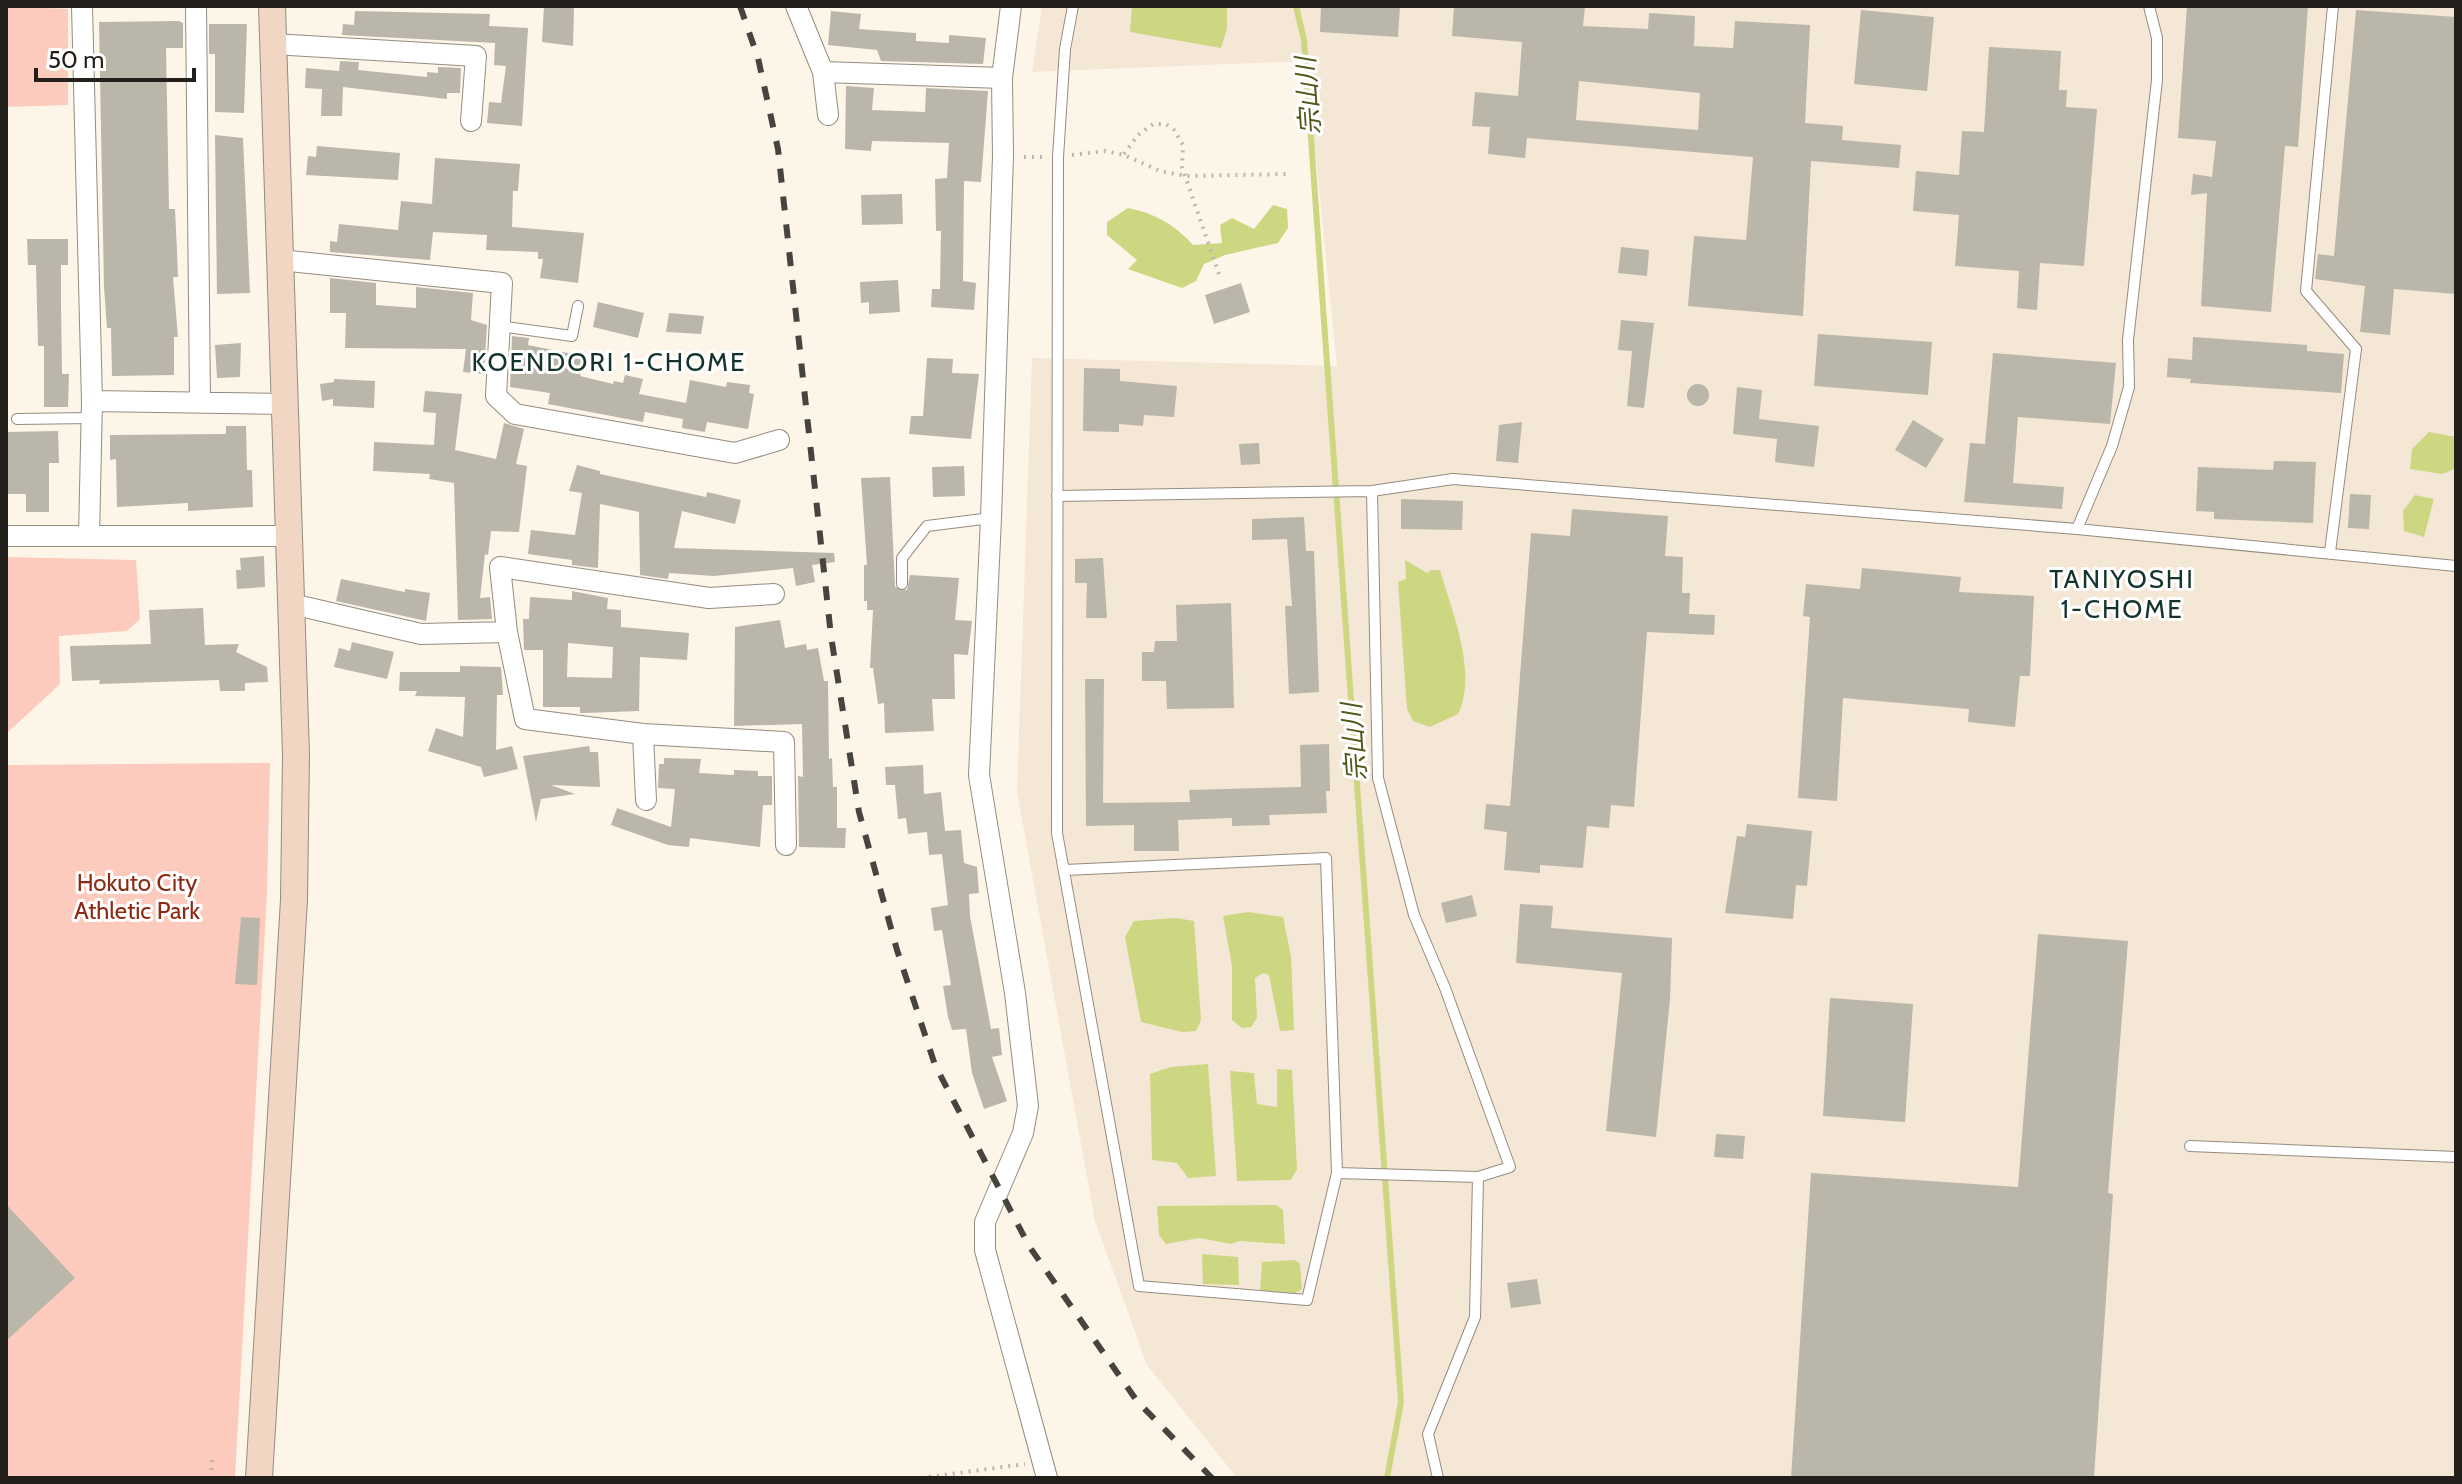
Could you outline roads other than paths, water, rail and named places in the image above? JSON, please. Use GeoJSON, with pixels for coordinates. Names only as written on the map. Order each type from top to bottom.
{"type":"FeatureCollection","features":[{"type":"Feature","properties":{"kind":"street"},"geometry":{"type":"LineString","coordinates":[[82,6],[91,410],[89,536]]}},
{"type":"Feature","properties":{"kind":"street"},"geometry":{"type":"LineString","coordinates":[[196,6],[200,401]]}},
{"type":"Feature","properties":{"kind":"street"},"geometry":{"type":"LineString","coordinates":[[259,1478],[294,900],[296,755],[272,6]]}},
{"type":"Feature","properties":{"kind":"street"},"geometry":{"type":"LineString","coordinates":[[796,6],[823,72],[828,115]]}},
{"type":"Feature","properties":{"kind":"street"},"geometry":{"type":"LineString","coordinates":[[1011,6],[1002,78],[1003,156],[979,775],[1015,993],[1028,1106],[1023,1133],[985,1222],[985,1250],[1045,1470]]}},
{"type":"Feature","properties":{"kind":"street"},"geometry":{"type":"LineString","coordinates":[[273,44],[476,56],[471,121]]}},
{"type":"Feature","properties":{"kind":"street"},"geometry":{"type":"LineString","coordinates":[[823,72],[1002,78]]}},
{"type":"Feature","properties":{"kind":"street"},"geometry":{"type":"LineString","coordinates":[[280,260],[502,283],[496,396],[515,414],[735,453],[779,440]]}},
{"type":"Feature","properties":{"kind":"street"},"geometry":{"type":"LineString","coordinates":[[91,410],[200,401],[286,404]]}},
{"type":"Feature","properties":{"kind":"street"},"geometry":{"type":"LineString","coordinates":[[6,536],[289,536]]}},
{"type":"Feature","properties":{"kind":"street"},"geometry":{"type":"LineString","coordinates":[[774,594],[709,598],[500,567],[507,632],[525,719],[643,734],[784,742],[786,845]]}},
{"type":"Feature","properties":{"kind":"street"},"geometry":{"type":"LineString","coordinates":[[292,604],[421,634],[507,632]]}},
{"type":"Feature","properties":{"kind":"street"},"geometry":{"type":"LineString","coordinates":[[643,734],[646,800]]}},
{"type":"Feature","properties":{"kind":"lane"},"geometry":{"type":"LineString","coordinates":[[1065,870],[1326,858],[1337,1173],[1307,1300],[1139,1286],[1057,833],[1058,157],[1065,49],[1073,6]]}},
{"type":"Feature","properties":{"kind":"lane"},"geometry":{"type":"LineString","coordinates":[[2077,529],[2112,446],[2129,387],[2128,340],[2157,80],[2157,38],[2149,6]]}},
{"type":"Feature","properties":{"kind":"lane"},"geometry":{"type":"LineString","coordinates":[[2330,552],[2356,349],[2306,291],[2333,6]]}},
{"type":"Feature","properties":{"kind":"lane"},"geometry":{"type":"LineString","coordinates":[[499,326],[572,336],[578,306]]}},
{"type":"Feature","properties":{"kind":"lane"},"geometry":{"type":"LineString","coordinates":[[17,419],[91,410]]}},
{"type":"Feature","properties":{"kind":"lane"},"geometry":{"type":"LineString","coordinates":[[1057,496],[1372,491],[1453,479],[2077,529],[2456,566]]}},
{"type":"Feature","properties":{"kind":"lane"},"geometry":{"type":"LineString","coordinates":[[1337,1173],[1478,1177],[1510,1167],[1445,988],[1414,915],[1378,778],[1372,491]]}},
{"type":"Feature","properties":{"kind":"lane"},"geometry":{"type":"LineString","coordinates":[[902,584],[902,558],[927,526],[991,518]]}},
{"type":"Feature","properties":{"kind":"lane"},"geometry":{"type":"LineString","coordinates":[[2190,1146],[2456,1157]]}},
{"type":"Feature","properties":{"kind":"lane"},"geometry":{"type":"LineString","coordinates":[[1438,1478],[1428,1434],[1475,1317],[1478,1177]]}},
{"type":"Feature","properties":{"kind":"waterway","name":"宗山川"},"geometry":{"type":"LineString","coordinates":[[1296,6],[1304,40],[1401,1402],[1387,1478]]}},
{"type":"Feature","properties":{"kind":"railway"},"geometry":{"type":"LineString","coordinates":[[740,6],[758,58],[778,149],[831,636],[859,812],[897,950],[935,1065],[1029,1246],[1137,1401],[1212,1478]]}},
{"type":"Feature","properties":{"kind":"district","name":"KOENDORI 1-CHOME"},"geometry":{"type":"Point","coordinates":[609,362]}},
{"type":"Feature","properties":{"kind":"district","name":"TANIYOSHI 1-CHOME"},"geometry":{"type":"Point","coordinates":[2122,594]}},
{"type":"Feature","properties":{"kind":"park label","name":"Hokuto City Athletic Park"},"geometry":{"type":"Point","coordinates":[137,896]}}]}
